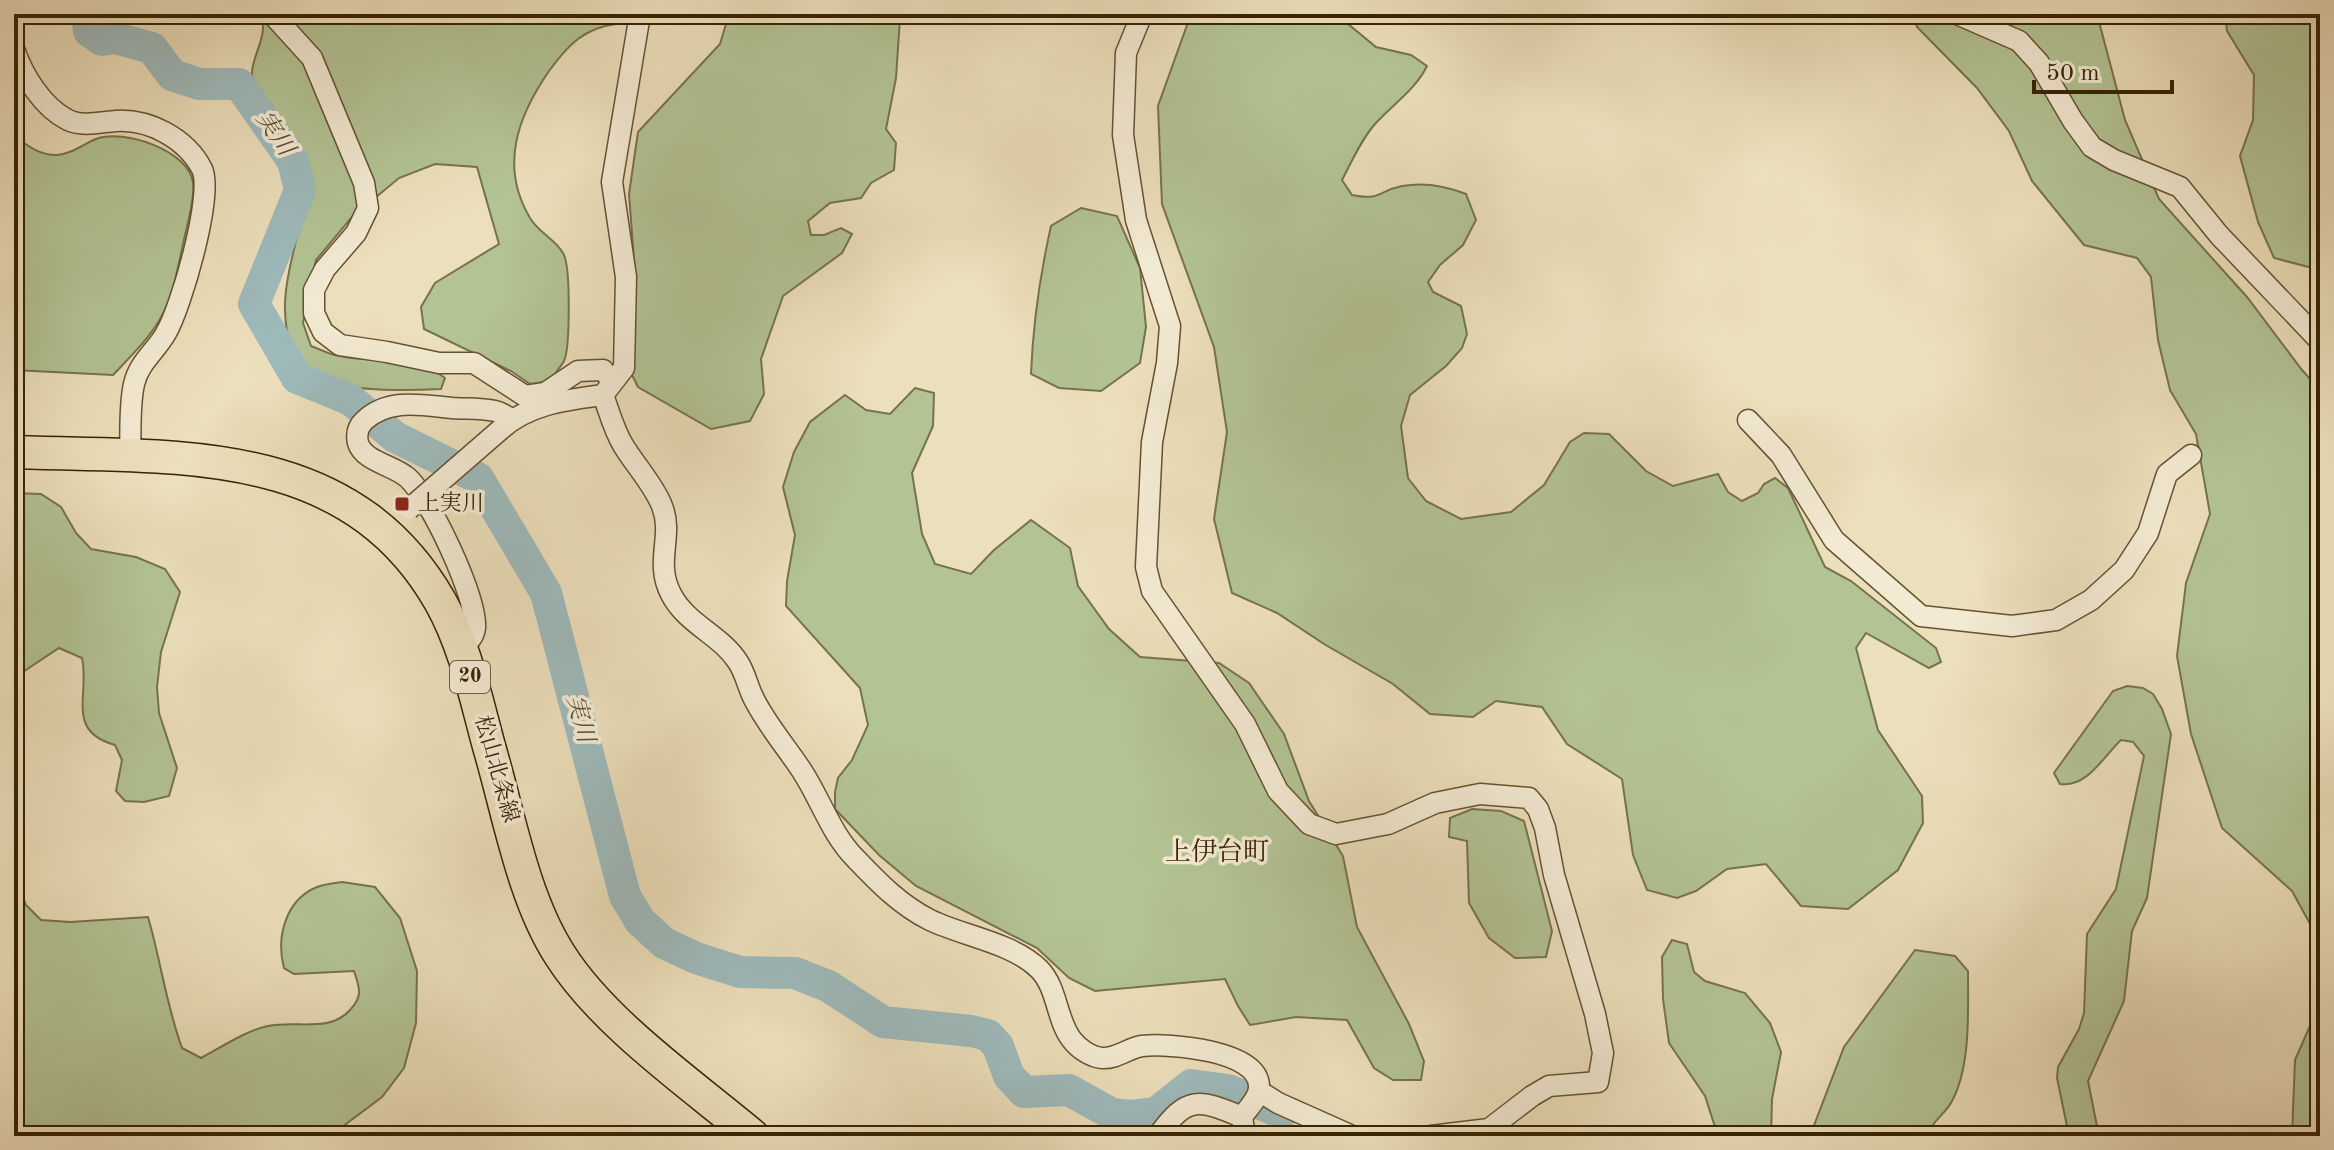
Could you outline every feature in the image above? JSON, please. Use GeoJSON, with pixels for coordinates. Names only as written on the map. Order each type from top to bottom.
{"type":"FeatureCollection","features":[{"type":"Feature","properties":{"kind":"main road","name":"松山北条線"},"geometry":{"type":"LineString","coordinates":[[14,452],[130,456],[254,467],[329,493],[356,509],[383,531],[417,566],[441,602],[462,647],[528,886],[558,953],[611,1017],[753,1136]]}},
{"type":"Feature","properties":{"kind":"street"},"geometry":{"type":"LineString","coordinates":[[272,14],[312,58],[364,183],[368,208],[356,233],[325,269],[314,290],[314,313],[323,332],[340,345],[439,363],[474,363],[525,396],[545,393],[578,371],[603,370],[621,441],[661,503],[666,520],[662,570],[672,597],[696,625],[723,645],[739,663],[755,702],[804,773],[831,826],[852,855],[902,903],[929,920],[1023,956],[1041,971],[1051,988],[1070,1038],[1093,1056],[1105,1058],[1140,1046],[1204,1048],[1234,1058],[1256,1075],[1249,1111]]}},
{"type":"Feature","properties":{"kind":"street"},"geometry":{"type":"LineString","coordinates":[[383,531],[505,425],[553,402],[608,388],[624,368],[626,277],[612,182],[640,14]]}},
{"type":"Feature","properties":{"kind":"street"},"geometry":{"type":"LineString","coordinates":[[1142,14],[1126,53],[1123,135],[1136,220],[1170,326],[1167,363],[1152,442],[1146,567],[1152,591],[1245,724],[1278,791],[1309,824],[1336,834],[1388,824],[1435,803],[1480,794],[1529,798],[1538,809],[1545,828],[1554,875],[1595,1014],[1603,1053],[1598,1082],[1549,1086],[1489,1129],[1431,1136]]}},
{"type":"Feature","properties":{"kind":"street"},"geometry":{"type":"LineString","coordinates":[[1957,14],[2019,41],[2039,63],[2092,147],[2114,160],[2180,187],[2250,269],[2320,341]]}},
{"type":"Feature","properties":{"kind":"street"},"geometry":{"type":"LineString","coordinates":[[14,49],[19,65],[32,86],[69,121],[149,124],[170,135],[203,170],[205,194],[202,219],[174,317],[165,336],[141,365],[133,385],[130,456]]}},
{"type":"Feature","properties":{"kind":"street"},"geometry":{"type":"LineString","coordinates":[[462,647],[471,641],[475,629],[472,606],[455,559],[435,518],[408,478],[365,453],[359,446],[360,425],[376,410],[387,406],[423,405],[497,411],[505,425]]}},
{"type":"Feature","properties":{"kind":"street"},"geometry":{"type":"LineString","coordinates":[[1748,420],[1781,455],[1834,540],[1921,616],[2012,626],[2056,620],[2091,600],[2124,570],[2148,533],[2167,474],[2191,455]]}},
{"type":"Feature","properties":{"kind":"street"},"geometry":{"type":"LineString","coordinates":[[1158,1136],[1181,1109],[1198,1102],[1249,1111],[1278,1103],[1352,1136]]}},
{"type":"Feature","properties":{"kind":"green space"},"geometry":{"type":"Polygon","coordinates":[[[261,14],[624,14],[616,24],[595,29],[563,53],[538,88],[516,142],[514,161],[521,199],[533,223],[556,244],[566,261],[568,340],[564,361],[550,381],[530,384],[511,371],[424,329],[421,307],[435,283],[499,244],[477,167],[435,164],[399,178],[352,217],[316,260],[303,323],[311,346],[348,358],[421,366],[445,378],[441,389],[387,390],[346,386],[311,375],[299,366],[286,327],[285,298],[296,241],[311,194],[312,177],[254,85],[253,68],[263,24],[261,14]]]}},
{"type":"Feature","properties":{"kind":"green space"},"geometry":{"type":"Polygon","coordinates":[[[729,14],[903,14],[900,18],[896,78],[886,129],[896,143],[894,170],[871,183],[861,198],[830,203],[808,221],[811,235],[824,235],[841,228],[852,234],[842,253],[783,296],[761,359],[764,394],[750,421],[711,429],[638,387],[631,373],[635,272],[629,194],[638,132],[720,44],[729,14]]]}},
{"type":"Feature","properties":{"kind":"green space"},"geometry":{"type":"Polygon","coordinates":[[[1191,14],[1336,14],[1376,47],[1411,55],[1427,66],[1410,89],[1370,130],[1342,180],[1352,195],[1362,197],[1410,185],[1451,189],[1466,194],[1476,220],[1463,245],[1440,265],[1428,282],[1433,292],[1461,306],[1467,334],[1462,348],[1446,366],[1410,395],[1401,426],[1408,478],[1426,501],[1461,519],[1511,512],[1544,485],[1570,442],[1584,433],[1609,434],[1646,471],[1673,486],[1718,474],[1728,492],[1742,501],[1758,493],[1764,484],[1775,478],[1788,488],[1825,567],[1851,581],[1936,648],[1941,662],[1929,668],[1866,633],[1856,648],[1878,730],[1922,796],[1923,823],[1898,870],[1848,909],[1801,906],[1766,864],[1727,869],[1696,891],[1677,898],[1647,890],[1633,855],[1622,779],[1567,744],[1542,707],[1496,701],[1473,717],[1430,714],[1393,684],[1277,613],[1232,593],[1214,519],[1227,432],[1214,347],[1162,204],[1158,106],[1191,14]]]}},
{"type":"Feature","properties":{"kind":"green space"},"geometry":{"type":"Polygon","coordinates":[[[1913,14],[2097,14],[2125,120],[2159,199],[2247,297],[2320,390],[2320,942],[2292,891],[2222,828],[2191,734],[2177,656],[2186,583],[2210,514],[2196,434],[2170,390],[2158,340],[2151,277],[2137,258],[2084,245],[2032,181],[2009,131],[1977,88],[1917,27],[1913,14]]]}},
{"type":"Feature","properties":{"kind":"green space"},"geometry":{"type":"Polygon","coordinates":[[[2225,14],[2320,14],[2320,270],[2274,258],[2258,222],[2240,156],[2253,120],[2254,75],[2227,31],[2225,14]]]}},
{"type":"Feature","properties":{"kind":"green space"},"geometry":{"type":"Polygon","coordinates":[[[14,136],[39,152],[51,155],[73,151],[108,136],[138,140],[168,152],[189,171],[193,183],[192,201],[169,299],[150,334],[113,375],[14,370],[14,136]]]}},
{"type":"Feature","properties":{"kind":"green space"},"geometry":{"type":"Polygon","coordinates":[[[1081,208],[1117,216],[1140,268],[1146,327],[1140,363],[1101,391],[1059,388],[1031,374],[1038,299],[1051,226],[1081,208]]]}},
{"type":"Feature","properties":{"kind":"green space"},"geometry":{"type":"Polygon","coordinates":[[[915,388],[934,393],[933,426],[912,473],[922,534],[935,564],[971,574],[994,550],[1031,520],[1070,548],[1078,586],[1109,629],[1140,657],[1219,663],[1249,683],[1284,734],[1309,801],[1343,856],[1357,927],[1409,1024],[1424,1061],[1421,1080],[1393,1080],[1374,1068],[1347,1020],[1296,1017],[1250,1025],[1225,979],[1095,991],[1069,978],[1037,948],[916,886],[879,855],[835,809],[838,778],[852,760],[868,725],[860,688],[786,606],[795,535],[783,487],[794,452],[810,422],[845,395],[866,410],[890,414],[915,388]]]}},
{"type":"Feature","properties":{"kind":"green space"},"geometry":{"type":"Polygon","coordinates":[[[14,493],[41,494],[61,507],[76,533],[91,549],[136,557],[165,569],[180,592],[161,652],[157,687],[159,713],[177,768],[169,796],[144,802],[125,801],[116,791],[122,760],[115,745],[90,731],[85,721],[82,658],[59,648],[14,678],[14,493]]]}},
{"type":"Feature","properties":{"kind":"green space"},"geometry":{"type":"Polygon","coordinates":[[[2127,686],[2143,688],[2153,694],[2171,734],[2147,898],[2132,931],[2124,1001],[2088,1081],[2099,1136],[2069,1136],[2057,1078],[2058,1067],[2079,1029],[2084,1013],[2087,934],[2116,889],[2144,756],[2133,742],[2121,740],[2094,770],[2078,781],[2060,784],[2054,773],[2113,691],[2127,686]]]}},
{"type":"Feature","properties":{"kind":"green space"},"geometry":{"type":"Polygon","coordinates":[[[1472,809],[1501,811],[1524,821],[1552,931],[1546,957],[1515,958],[1489,938],[1469,903],[1467,841],[1449,837],[1450,818],[1472,809]]]}},
{"type":"Feature","properties":{"kind":"green space"},"geometry":{"type":"Polygon","coordinates":[[[342,882],[375,887],[400,918],[417,971],[416,1023],[404,1068],[382,1097],[330,1136],[14,1136],[14,883],[19,886],[26,905],[41,920],[70,922],[148,917],[182,1048],[201,1058],[259,1028],[323,1024],[342,1017],[350,1010],[359,992],[354,971],[294,974],[284,968],[281,945],[290,910],[297,901],[317,887],[342,882]]]}},
{"type":"Feature","properties":{"kind":"green space"},"geometry":{"type":"Polygon","coordinates":[[[1672,940],[1687,944],[1694,972],[1705,981],[1745,993],[1770,1023],[1781,1052],[1772,1099],[1771,1136],[1718,1136],[1705,1096],[1669,1043],[1663,999],[1662,957],[1672,940]]]}},
{"type":"Feature","properties":{"kind":"green space"},"geometry":{"type":"Polygon","coordinates":[[[1915,950],[1955,956],[1968,971],[1965,1055],[1963,1071],[1952,1101],[1927,1136],[1814,1136],[1813,1128],[1844,1047],[1915,950]]]}},
{"type":"Feature","properties":{"kind":"green space"},"geometry":{"type":"Polygon","coordinates":[[[2320,1003],[2320,1136],[2292,1136],[2295,1060],[2320,1003]]]}},
{"type":"Feature","properties":{"kind":"waterway","name":"実川"},"geometry":{"type":"LineString","coordinates":[[87,14],[89,31],[102,40],[115,38],[152,48],[172,75],[199,84],[239,84],[293,161],[300,190],[254,304],[297,378],[351,400],[395,437],[478,478],[546,593],[625,896],[640,921],[664,943],[696,958],[740,972],[795,973],[828,986],[883,1022],[988,1035],[998,1046],[1009,1076],[1024,1092],[1069,1090],[1112,1114],[1132,1116],[1156,1113],[1191,1085],[1228,1090],[1282,1113]]}},
{"type":"Feature","properties":{"kind":"place","name":"上実川"},"geometry":{"type":"Point","coordinates":[402,504]}},
{"type":"Feature","properties":{"kind":"district","name":"上伊台町"},"geometry":{"type":"Point","coordinates":[1217,853]}}]}
